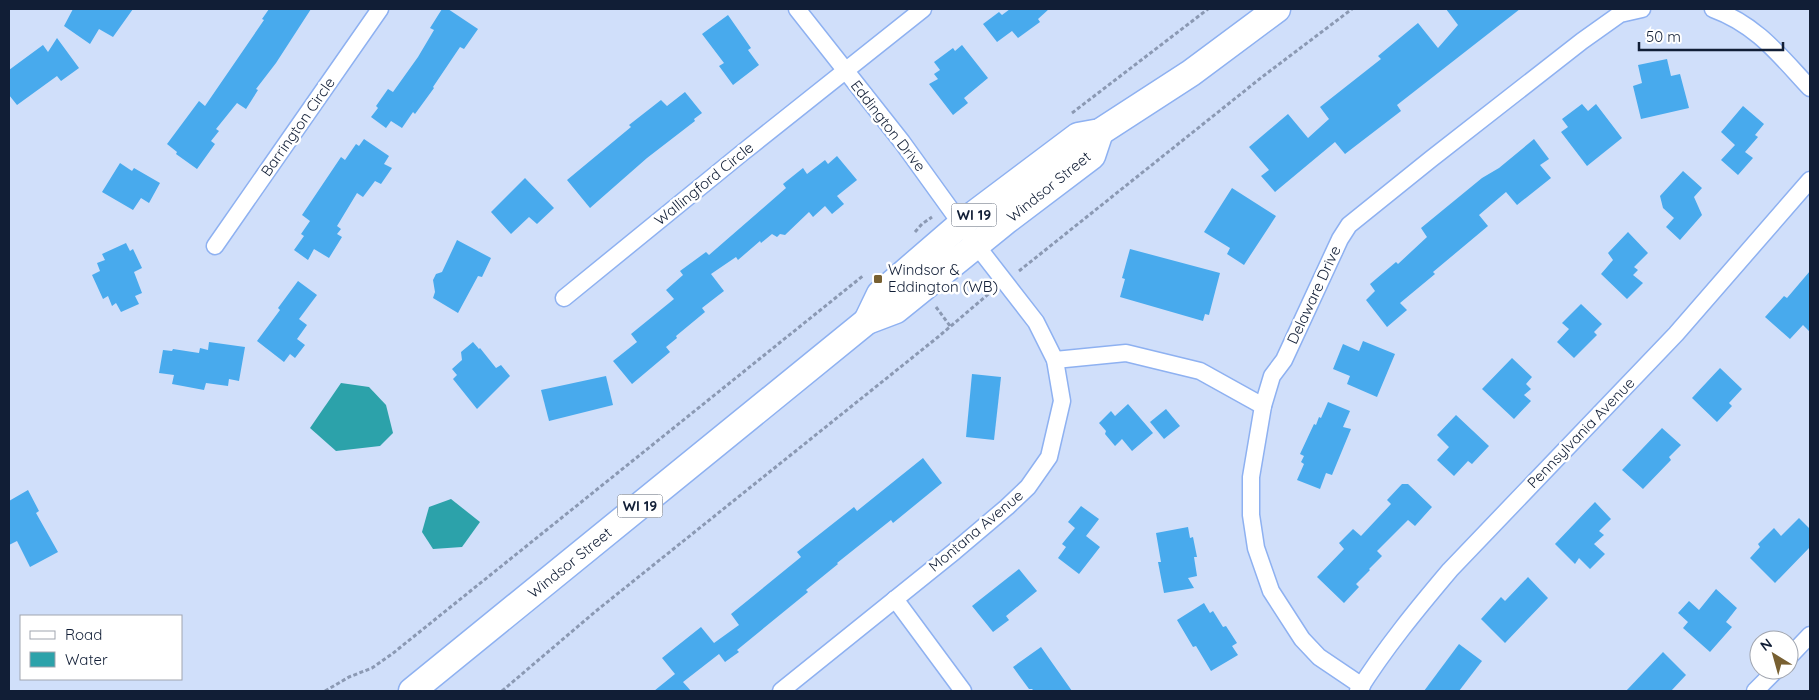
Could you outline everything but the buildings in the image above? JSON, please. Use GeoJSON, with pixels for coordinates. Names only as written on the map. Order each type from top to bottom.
{"type":"FeatureCollection","features":[{"type":"Feature","properties":{"kind":"main road","name":"Windsor Street"},"geometry":{"type":"LineString","coordinates":[[867,321],[880,294],[955,215],[1078,136],[1100,132],[1191,73],[1276,9]]}},
{"type":"Feature","properties":{"kind":"main road","name":"Windsor Street"},"geometry":{"type":"LineString","coordinates":[[412,691],[867,321],[896,310],[1006,221],[1092,156],[1100,132]]}},
{"type":"Feature","properties":{"kind":"street","name":"Barrington Circle"},"geometry":{"type":"LineString","coordinates":[[215,246],[380,9]]}},
{"type":"Feature","properties":{"kind":"street","name":"Eddington Drive"},"geometry":{"type":"LineString","coordinates":[[797,9],[902,142],[977,246]]}},
{"type":"Feature","properties":{"kind":"street","name":"Wallingford Circle"},"geometry":{"type":"LineString","coordinates":[[564,298],[923,9]]}},
{"type":"Feature","properties":{"kind":"street","name":"Delaware Drive"},"geometry":{"type":"LineString","coordinates":[[1360,688],[1319,657],[1302,639],[1271,591],[1256,548],[1251,515],[1251,477],[1263,406],[1272,376],[1284,360],[1340,239],[1349,225],[1430,159],[1582,41],[1620,14],[1642,9]]}},
{"type":"Feature","properties":{"kind":"street"},"geometry":{"type":"LineString","coordinates":[[1713,9],[1730,15],[1755,31],[1810,88]]}},
{"type":"Feature","properties":{"kind":"street","name":"Pennsylvania Avenue"},"geometry":{"type":"LineString","coordinates":[[1360,688],[1376,662],[1450,570],[1676,334],[1810,180]]}},
{"type":"Feature","properties":{"kind":"street","name":"Montana Avenue"},"geometry":{"type":"LineString","coordinates":[[781,691],[1007,507],[1028,487],[1049,457],[1062,401],[1055,360],[1036,322],[977,246]]}},
{"type":"Feature","properties":{"kind":"street"},"geometry":{"type":"LineString","coordinates":[[1055,360],[1126,353],[1200,371],[1263,406]]}},
{"type":"Feature","properties":{"kind":"street"},"geometry":{"type":"LineString","coordinates":[[895,599],[963,691]]}},
{"type":"Feature","properties":{"kind":"street"},"geometry":{"type":"LineString","coordinates":[[1799,647],[1810,635]]}},
{"type":"Feature","properties":{"kind":"street"},"geometry":{"type":"LineString","coordinates":[[1756,691],[1766,680]]}},
{"type":"Feature","properties":{"kind":"path"},"geometry":{"type":"LineString","coordinates":[[1070,115],[1208,9]]}},
{"type":"Feature","properties":{"kind":"path"},"geometry":{"type":"LineString","coordinates":[[502,691],[596,611],[938,337],[1004,280],[1028,264],[1262,76],[1352,9]]}},
{"type":"Feature","properties":{"kind":"path"},"geometry":{"type":"LineString","coordinates":[[913,235],[922,224],[955,215]]}},
{"type":"Feature","properties":{"kind":"path"},"geometry":{"type":"LineString","coordinates":[[325,691],[349,677],[372,668],[392,654],[870,271]]}},
{"type":"Feature","properties":{"kind":"water"},"geometry":{"type":"Polygon","coordinates":[[[341,383],[369,387],[386,405],[393,433],[380,446],[336,451],[310,428],[341,383]]]}},
{"type":"Feature","properties":{"kind":"water"},"geometry":{"type":"Polygon","coordinates":[[[451,499],[480,522],[462,547],[433,549],[422,532],[429,507],[451,499]]]}},
{"type":"Feature","properties":{"kind":"place","name":"Windsor & Eddington (WB)"},"geometry":{"type":"Point","coordinates":[878,279]}}]}
